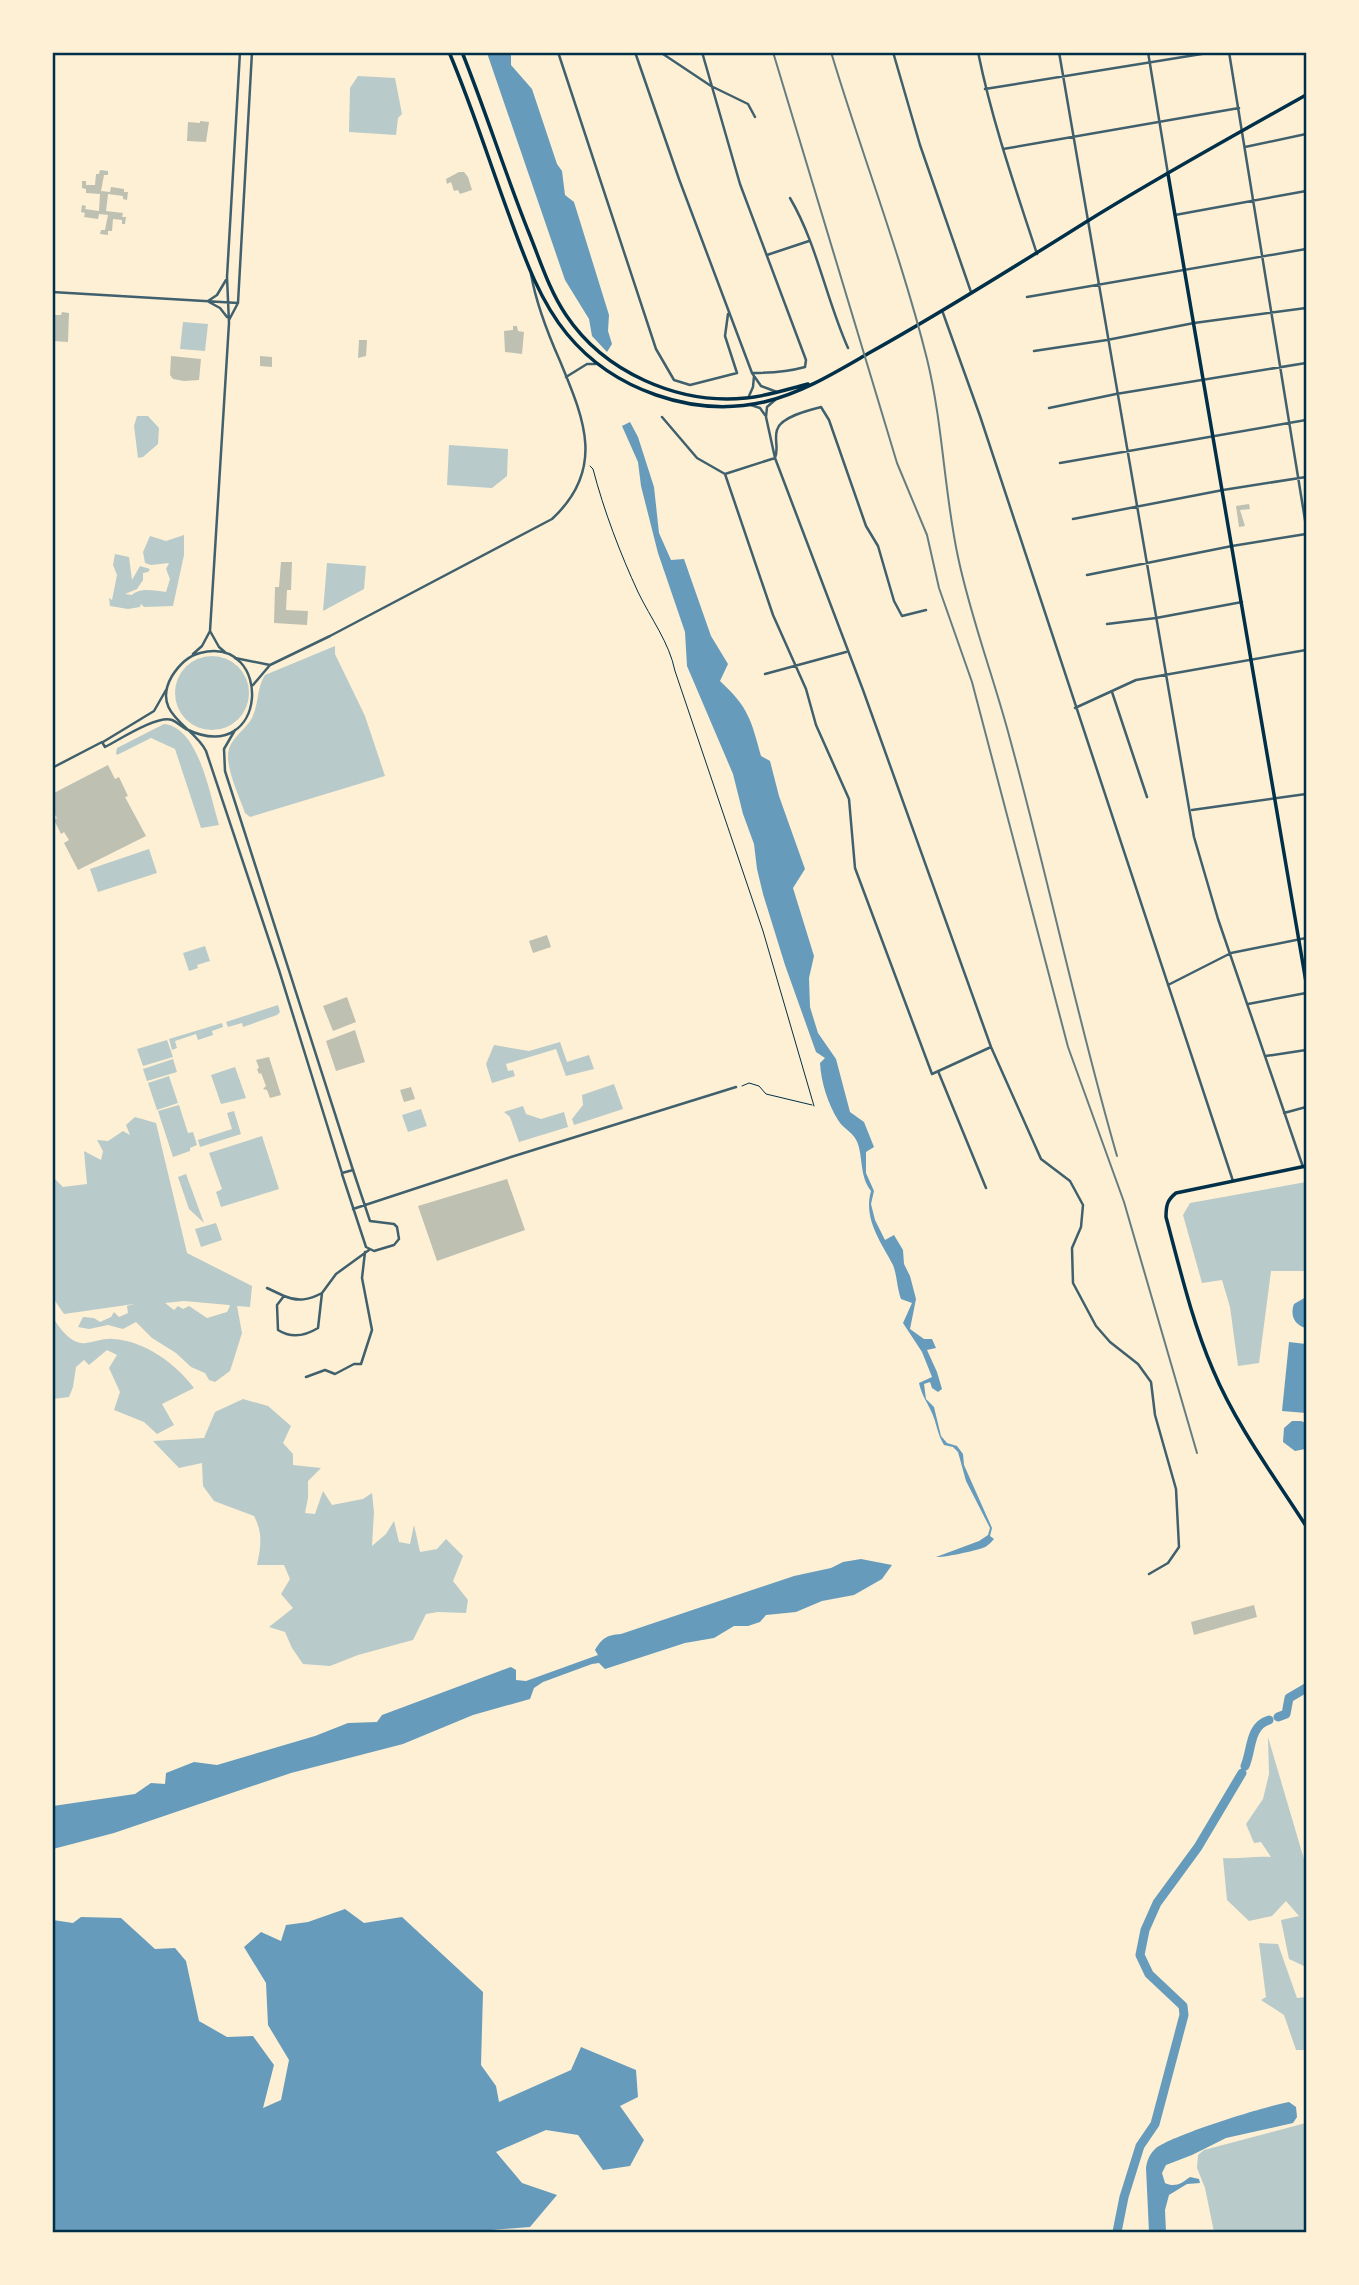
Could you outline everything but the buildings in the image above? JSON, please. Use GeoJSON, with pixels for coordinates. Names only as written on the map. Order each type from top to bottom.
{"type":"FeatureCollection","features":[{"type":"Feature","properties":{"kind":"main road"},"geometry":{"type":"LineString","coordinates":[[449,52],[530,272],[555,318],[595,364],[645,391],[682,402],[718,406],[744,405],[777,398],[799,391],[834,373],[943,313],[1087,221],[1307,95]]}},
{"type":"Feature","properties":{"kind":"main road"},"geometry":{"type":"LineString","coordinates":[[462,52],[548,281],[566,314],[601,355],[650,383],[685,394],[743,398],[812,383]]}},
{"type":"Feature","properties":{"kind":"main road"},"geometry":{"type":"LineString","coordinates":[[458,73],[468,68]]}},
{"type":"Feature","properties":{"kind":"main road"},"geometry":{"type":"LineString","coordinates":[[1168,174],[1307,982]]}},
{"type":"Feature","properties":{"kind":"main road"},"geometry":{"type":"LineString","coordinates":[[513,227],[524,222]]}},
{"type":"Feature","properties":{"kind":"main road"},"geometry":{"type":"LineString","coordinates":[[1305,1167],[1176,1193],[1166,1206],[1166,1217],[1184,1289],[1214,1373],[1235,1414],[1307,1525]]}},
{"type":"Feature","properties":{"kind":"street"},"geometry":{"type":"LineString","coordinates":[[52,768],[154,711],[176,669],[202,646],[209,631],[229,320],[227,277],[240,52]]}},
{"type":"Feature","properties":{"kind":"street"},"geometry":{"type":"LineString","coordinates":[[229,320],[238,303],[252,52]]}},
{"type":"Feature","properties":{"kind":"street"},"geometry":{"type":"LineString","coordinates":[[558,52],[656,349],[674,380],[690,385],[737,373],[725,336],[729,311]]}},
{"type":"Feature","properties":{"kind":"street"},"geometry":{"type":"LineString","coordinates":[[635,52],[679,179],[753,375],[766,390],[779,392]]}},
{"type":"Feature","properties":{"kind":"street"},"geometry":{"type":"LineString","coordinates":[[660,52],[712,86],[748,104],[755,117]]}},
{"type":"Feature","properties":{"kind":"street"},"geometry":{"type":"LineString","coordinates":[[702,52],[740,184],[806,363],[805,367],[778,374],[753,375]]}},
{"type":"Feature","properties":{"kind":"street"},"geometry":{"type":"LineString","coordinates":[[893,52],[920,145],[972,294]]}},
{"type":"Feature","properties":{"kind":"street"},"geometry":{"type":"LineString","coordinates":[[978,52],[985,89],[1037,254]]}},
{"type":"Feature","properties":{"kind":"street"},"geometry":{"type":"LineString","coordinates":[[1059,52],[1194,837],[1201,866],[1247,1004],[1305,1167]]}},
{"type":"Feature","properties":{"kind":"street"},"geometry":{"type":"LineString","coordinates":[[1148,52],[1168,174]]}},
{"type":"Feature","properties":{"kind":"street"},"geometry":{"type":"LineString","coordinates":[[985,89],[1214,52]]}},
{"type":"Feature","properties":{"kind":"street"},"geometry":{"type":"LineString","coordinates":[[1229,52],[1307,526]]}},
{"type":"Feature","properties":{"kind":"street"},"geometry":{"type":"LineString","coordinates":[[1003,149],[1239,108]]}},
{"type":"Feature","properties":{"kind":"street"},"geometry":{"type":"LineString","coordinates":[[1245,147],[1307,134]]}},
{"type":"Feature","properties":{"kind":"street"},"geometry":{"type":"LineString","coordinates":[[1175,215],[1307,191]]}},
{"type":"Feature","properties":{"kind":"street"},"geometry":{"type":"LineString","coordinates":[[790,198],[803,220],[848,348]]}},
{"type":"Feature","properties":{"kind":"street"},"geometry":{"type":"LineString","coordinates":[[767,255],[809,241]]}},
{"type":"Feature","properties":{"kind":"street"},"geometry":{"type":"LineString","coordinates":[[1027,298],[1307,249]]}},
{"type":"Feature","properties":{"kind":"street"},"geometry":{"type":"LineString","coordinates":[[253,685],[270,664],[330,636],[552,519],[564,508],[573,493],[587,453],[584,424],[533,287],[530,272]]}},
{"type":"Feature","properties":{"kind":"street"},"geometry":{"type":"LineString","coordinates":[[208,301],[221,290],[227,277]]}},
{"type":"Feature","properties":{"kind":"street"},"geometry":{"type":"LineString","coordinates":[[52,292],[238,303]]}},
{"type":"Feature","properties":{"kind":"street"},"geometry":{"type":"LineString","coordinates":[[208,301],[220,308],[229,320]]}},
{"type":"Feature","properties":{"kind":"street"},"geometry":{"type":"LineString","coordinates":[[1034,351],[1194,323],[1307,308]]}},
{"type":"Feature","properties":{"kind":"street"},"geometry":{"type":"LineString","coordinates":[[943,313],[980,416],[1233,1181]]}},
{"type":"Feature","properties":{"kind":"street"},"geometry":{"type":"LineString","coordinates":[[566,377],[587,363],[595,364]]}},
{"type":"Feature","properties":{"kind":"street"},"geometry":{"type":"LineString","coordinates":[[1049,408],[1116,394],[1307,363]]}},
{"type":"Feature","properties":{"kind":"street"},"geometry":{"type":"LineString","coordinates":[[743,398],[752,393],[753,375]]}},
{"type":"Feature","properties":{"kind":"street"},"geometry":{"type":"LineString","coordinates":[[777,398],[767,407],[766,417],[775,458],[991,1047],[1041,1159],[1070,1181],[1080,1197],[1083,1218],[1070,1258],[1073,1283],[1096,1326],[1145,1372],[1151,1382],[1155,1415],[1176,1489],[1179,1547],[1168,1563],[1149,1574]]}},
{"type":"Feature","properties":{"kind":"street"},"geometry":{"type":"LineString","coordinates":[[744,405],[760,408],[766,417]]}},
{"type":"Feature","properties":{"kind":"street"},"geometry":{"type":"LineString","coordinates":[[662,417],[697,458],[725,474],[775,458],[778,452],[776,431],[781,423],[821,407],[826,412],[836,437],[866,526],[878,546],[894,601],[902,616],[926,610]]}},
{"type":"Feature","properties":{"kind":"street"},"geometry":{"type":"LineString","coordinates":[[1060,463],[1307,420]]}},
{"type":"Feature","properties":{"kind":"street"},"geometry":{"type":"LineString","coordinates":[[725,474],[773,615],[806,689],[816,725],[851,803],[855,869],[932,1074],[991,1047]]}},
{"type":"Feature","properties":{"kind":"street"},"geometry":{"type":"LineString","coordinates":[[1073,519],[1307,477]]}},
{"type":"Feature","properties":{"kind":"street"},"geometry":{"type":"LineString","coordinates":[[1087,575],[1232,545],[1307,534]]}},
{"type":"Feature","properties":{"kind":"street"},"geometry":{"type":"LineString","coordinates":[[1107,624],[1243,602]]}},
{"type":"Feature","properties":{"kind":"street"},"geometry":{"type":"LineString","coordinates":[[209,631],[219,647],[243,666],[253,685],[252,707],[223,748],[225,771],[370,1221],[394,1224],[399,1233],[398,1242],[394,1245],[367,1251],[336,1274],[322,1293],[311,1298],[294,1300],[267,1288]]}},
{"type":"Feature","properties":{"kind":"street"},"geometry":{"type":"LineString","coordinates":[[1075,708],[1136,680],[1307,650]]}},
{"type":"Feature","properties":{"kind":"street"},"geometry":{"type":"LineString","coordinates":[[191,656],[217,652],[270,664]]}},
{"type":"Feature","properties":{"kind":"street"},"geometry":{"type":"LineString","coordinates":[[765,674],[848,652]]}},
{"type":"Feature","properties":{"kind":"street"},"geometry":{"type":"LineString","coordinates":[[167,687],[172,712],[186,729],[207,737],[235,730]]}},
{"type":"Feature","properties":{"kind":"street"},"geometry":{"type":"LineString","coordinates":[[1112,692],[1147,797]]}},
{"type":"Feature","properties":{"kind":"street"},"geometry":{"type":"LineString","coordinates":[[102,742],[105,747],[164,719],[186,729],[201,741],[230,820],[367,1251],[362,1278],[372,1330],[361,1364],[354,1364],[335,1374],[325,1370],[306,1377]]}},
{"type":"Feature","properties":{"kind":"street"},"geometry":{"type":"LineString","coordinates":[[1191,811],[1307,794]]}},
{"type":"Feature","properties":{"kind":"street"},"geometry":{"type":"LineString","coordinates":[[1168,985],[1231,953],[1307,938]]}},
{"type":"Feature","properties":{"kind":"street"},"geometry":{"type":"LineString","coordinates":[[1247,1004],[1307,993]]}},
{"type":"Feature","properties":{"kind":"street"},"geometry":{"type":"LineString","coordinates":[[1266,1056],[1307,1050]]}},
{"type":"Feature","properties":{"kind":"street"},"geometry":{"type":"LineString","coordinates":[[937,1071],[986,1188]]}},
{"type":"Feature","properties":{"kind":"street"},"geometry":{"type":"LineString","coordinates":[[353,1209],[736,1087]]}},
{"type":"Feature","properties":{"kind":"street"},"geometry":{"type":"LineString","coordinates":[[1284,1114],[1307,1107]]}},
{"type":"Feature","properties":{"kind":"street"},"geometry":{"type":"LineString","coordinates":[[342,1173],[353,1170]]}},
{"type":"Feature","properties":{"kind":"street"},"geometry":{"type":"LineString","coordinates":[[284,1296],[277,1305],[278,1330],[295,1336],[318,1328],[322,1293]]}},
{"type":"Feature","properties":{"kind":"path"},"geometry":{"type":"LineString","coordinates":[[584,462],[593,469],[601,500],[638,592],[671,654],[763,931],[814,1106],[766,1094],[759,1086],[749,1083],[736,1087]]}},
{"type":"Feature","properties":{"kind":"shaded area"},"geometry":{"type":"Polygon","coordinates":[[[358,76],[395,78],[402,114],[398,118],[396,135],[349,132],[350,88],[358,76]]]}},
{"type":"Feature","properties":{"kind":"shaded area"},"geometry":{"type":"Polygon","coordinates":[[[183,322],[208,324],[205,351],[180,349],[183,322]]]}},
{"type":"Feature","properties":{"kind":"shaded area"},"geometry":{"type":"Polygon","coordinates":[[[137,416],[148,416],[159,428],[158,444],[138,458],[134,426],[137,416]]]}},
{"type":"Feature","properties":{"kind":"shaded area"},"geometry":{"type":"Polygon","coordinates":[[[449,445],[508,449],[507,476],[492,488],[447,485],[449,445]]]}},
{"type":"Feature","properties":{"kind":"shaded area"},"geometry":{"type":"Polygon","coordinates":[[[184,535],[184,555],[173,606],[144,607],[141,604],[140,607],[128,609],[110,606],[109,598],[112,600],[117,575],[113,565],[115,554],[129,557],[132,580],[140,566],[150,569],[143,573],[143,580],[137,589],[125,594],[132,595],[144,590],[166,592],[170,579],[166,569],[169,563],[145,563],[143,552],[150,536],[166,541],[184,535]]]}},
{"type":"Feature","properties":{"kind":"shaded area"},"geometry":{"type":"Polygon","coordinates":[[[327,563],[366,566],[364,589],[323,611],[327,563]]]}},
{"type":"Feature","properties":{"kind":"shaded area"},"geometry":{"type":"Polygon","coordinates":[[[335,646],[335,654],[365,716],[385,776],[250,817],[245,813],[232,778],[228,751],[252,718],[262,680],[265,675],[335,646]]]}},
{"type":"Feature","properties":{"kind":"shaded area"},"geometry":{"type":"Polygon","coordinates":[[[205,656],[219,656],[233,662],[243,672],[249,693],[247,707],[233,724],[219,730],[205,730],[191,724],[181,714],[175,700],[175,686],[181,672],[191,662],[205,656]]]}},
{"type":"Feature","properties":{"kind":"shaded area"},"geometry":{"type":"Polygon","coordinates":[[[164,724],[176,728],[194,750],[207,781],[219,825],[201,828],[175,749],[151,738],[117,755],[117,748],[164,724]]]}},
{"type":"Feature","properties":{"kind":"shaded area"},"geometry":{"type":"Polygon","coordinates":[[[149,849],[157,873],[98,892],[90,869],[149,849]]]}},
{"type":"Feature","properties":{"kind":"shaded area"},"geometry":{"type":"Polygon","coordinates":[[[205,946],[210,961],[189,971],[183,953],[205,946]]]}},
{"type":"Feature","properties":{"kind":"shaded area"},"geometry":{"type":"Polygon","coordinates":[[[278,1005],[280,1012],[277,1015],[243,1027],[242,1023],[228,1027],[226,1022],[278,1005]]]}},
{"type":"Feature","properties":{"kind":"shaded area"},"geometry":{"type":"Polygon","coordinates":[[[222,1023],[223,1027],[212,1031],[213,1035],[198,1040],[196,1034],[175,1041],[177,1048],[172,1050],[169,1039],[222,1023]]]}},
{"type":"Feature","properties":{"kind":"shaded area"},"geometry":{"type":"Polygon","coordinates":[[[167,1040],[173,1057],[143,1066],[137,1049],[167,1040]]]}},
{"type":"Feature","properties":{"kind":"shaded area"},"geometry":{"type":"Polygon","coordinates":[[[560,1042],[567,1062],[589,1055],[594,1069],[566,1076],[556,1049],[506,1064],[508,1071],[513,1070],[515,1076],[492,1083],[486,1064],[494,1045],[529,1051],[560,1042]]]}},
{"type":"Feature","properties":{"kind":"shaded area"},"geometry":{"type":"Polygon","coordinates":[[[173,1059],[177,1072],[147,1081],[143,1069],[173,1059]]]}},
{"type":"Feature","properties":{"kind":"shaded area"},"geometry":{"type":"Polygon","coordinates":[[[235,1067],[246,1098],[221,1104],[211,1075],[235,1067]]]}},
{"type":"Feature","properties":{"kind":"shaded area"},"geometry":{"type":"Polygon","coordinates":[[[169,1076],[178,1103],[157,1110],[148,1083],[169,1076]]]}},
{"type":"Feature","properties":{"kind":"shaded area"},"geometry":{"type":"Polygon","coordinates":[[[614,1084],[623,1109],[574,1125],[572,1119],[583,1105],[582,1095],[614,1084]]]}},
{"type":"Feature","properties":{"kind":"shaded area"},"geometry":{"type":"Polygon","coordinates":[[[179,1105],[188,1133],[193,1132],[197,1145],[190,1148],[190,1151],[173,1157],[158,1111],[179,1105]]]}},
{"type":"Feature","properties":{"kind":"shaded area"},"geometry":{"type":"Polygon","coordinates":[[[523,1106],[526,1114],[541,1119],[564,1112],[568,1127],[519,1142],[510,1117],[504,1112],[523,1106]]]}},
{"type":"Feature","properties":{"kind":"shaded area"},"geometry":{"type":"Polygon","coordinates":[[[421,1109],[427,1126],[408,1132],[402,1115],[421,1109]]]}},
{"type":"Feature","properties":{"kind":"shaded area"},"geometry":{"type":"Polygon","coordinates":[[[234,1111],[241,1134],[200,1147],[198,1140],[232,1129],[227,1113],[234,1111]]]}},
{"type":"Feature","properties":{"kind":"shaded area"},"geometry":{"type":"Polygon","coordinates":[[[135,1117],[156,1123],[187,1253],[252,1286],[250,1307],[237,1306],[242,1333],[230,1371],[215,1382],[152,1338],[136,1322],[123,1329],[108,1325],[89,1329],[78,1327],[83,1317],[94,1318],[100,1322],[111,1317],[114,1312],[119,1317],[128,1313],[127,1306],[134,1304],[64,1314],[53,1298],[53,1177],[63,1187],[87,1184],[84,1151],[101,1160],[103,1151],[97,1140],[108,1141],[123,1131],[130,1135],[126,1125],[135,1117]],[[184,1301],[165,1303],[174,1310],[178,1306],[183,1309],[189,1306],[207,1318],[227,1312],[229,1305],[184,1301]]]}},
{"type":"Feature","properties":{"kind":"shaded area"},"geometry":{"type":"Polygon","coordinates":[[[262,1136],[279,1189],[221,1207],[216,1192],[222,1189],[209,1153],[262,1136]]]}},
{"type":"Feature","properties":{"kind":"shaded area"},"geometry":{"type":"Polygon","coordinates":[[[186,1174],[204,1223],[189,1209],[178,1177],[186,1174]]]}},
{"type":"Feature","properties":{"kind":"shaded area"},"geometry":{"type":"Polygon","coordinates":[[[1306,1182],[1306,1271],[1271,1271],[1259,1363],[1238,1366],[1230,1307],[1222,1280],[1202,1283],[1183,1215],[1190,1203],[1306,1182]]]}},
{"type":"Feature","properties":{"kind":"shaded area"},"geometry":{"type":"Polygon","coordinates":[[[216,1223],[222,1240],[201,1247],[195,1229],[216,1223]]]}},
{"type":"Feature","properties":{"kind":"shaded area"},"geometry":{"type":"Polygon","coordinates":[[[54,1319],[63,1332],[76,1342],[110,1339],[136,1344],[158,1355],[178,1370],[194,1388],[162,1404],[174,1425],[157,1434],[144,1422],[114,1410],[120,1392],[109,1368],[117,1355],[107,1350],[89,1365],[84,1360],[76,1367],[69,1397],[53,1399],[54,1319]]]}},
{"type":"Feature","properties":{"kind":"shaded area"},"geometry":{"type":"Polygon","coordinates":[[[243,1399],[268,1406],[291,1426],[283,1443],[293,1454],[293,1465],[321,1468],[308,1481],[305,1513],[315,1514],[323,1491],[332,1505],[363,1499],[372,1493],[372,1546],[386,1534],[394,1521],[399,1542],[410,1544],[414,1525],[420,1552],[437,1549],[446,1539],[463,1556],[453,1581],[468,1600],[466,1613],[426,1614],[413,1640],[358,1655],[330,1666],[303,1664],[285,1632],[269,1627],[293,1608],[281,1594],[290,1579],[284,1565],[257,1565],[260,1540],[254,1516],[214,1501],[203,1486],[202,1463],[179,1468],[153,1441],[204,1438],[215,1412],[243,1399]]]}},
{"type":"Feature","properties":{"kind":"shaded area"},"geometry":{"type":"Polygon","coordinates":[[[1268,1737],[1306,1866],[1306,1967],[1289,1959],[1281,1920],[1299,1916],[1286,1901],[1272,1916],[1249,1921],[1227,1900],[1223,1858],[1271,1857],[1261,1842],[1254,1843],[1246,1824],[1263,1799],[1269,1774],[1268,1737]]]}},
{"type":"Feature","properties":{"kind":"shaded area"},"geometry":{"type":"Polygon","coordinates":[[[1259,1943],[1278,1944],[1297,1998],[1306,1997],[1306,2050],[1296,2050],[1284,2015],[1261,2000],[1266,1997],[1259,1943]]]}},
{"type":"Feature","properties":{"kind":"shaded area"},"geometry":{"type":"Polygon","coordinates":[[[1306,2123],[1306,2232],[1214,2232],[1205,2188],[1197,2168],[1198,2155],[1204,2150],[1306,2123]]]}},
{"type":"Feature","properties":{"kind":"water"},"geometry":{"type":"Polygon","coordinates":[[[487,53],[511,53],[511,65],[532,89],[557,164],[562,171],[565,195],[574,202],[609,315],[608,331],[612,344],[607,352],[592,336],[589,319],[565,280],[487,53]]]}},
{"type":"Feature","properties":{"kind":"water"},"geometry":{"type":"Polygon","coordinates":[[[630,422],[638,437],[654,487],[659,533],[671,560],[684,559],[711,636],[728,664],[720,681],[743,707],[761,756],[770,761],[779,796],[805,869],[793,888],[814,956],[809,978],[810,1007],[818,1033],[836,1059],[850,1112],[864,1122],[874,1147],[866,1152],[866,1173],[874,1191],[871,1204],[875,1220],[885,1240],[894,1235],[903,1250],[904,1264],[916,1299],[910,1329],[924,1339],[932,1339],[936,1348],[927,1350],[942,1389],[938,1392],[932,1388],[930,1382],[924,1384],[926,1399],[934,1407],[941,1436],[947,1443],[957,1446],[963,1454],[964,1465],[992,1528],[990,1536],[994,1539],[982,1548],[936,1557],[979,1541],[988,1535],[990,1528],[966,1481],[958,1452],[953,1447],[944,1445],[920,1387],[919,1383],[932,1377],[922,1352],[903,1323],[912,1303],[901,1299],[893,1265],[871,1221],[869,1201],[871,1191],[863,1174],[858,1144],[838,1120],[828,1100],[820,1063],[825,1058],[816,1052],[785,965],[763,894],[754,844],[733,774],[687,666],[685,632],[658,553],[641,486],[638,462],[622,426],[630,422]]]}},
{"type":"Feature","properties":{"kind":"water"},"geometry":{"type":"Polygon","coordinates":[[[1306,1297],[1305,1328],[1296,1322],[1292,1312],[1294,1304],[1306,1297]]]}},
{"type":"Feature","properties":{"kind":"water"},"geometry":{"type":"Polygon","coordinates":[[[1289,1342],[1306,1344],[1306,1413],[1282,1411],[1289,1342]]]}},
{"type":"Feature","properties":{"kind":"water"},"geometry":{"type":"Polygon","coordinates":[[[1292,1421],[1306,1423],[1305,1449],[1295,1451],[1283,1442],[1284,1428],[1292,1421]]]}},
{"type":"Feature","properties":{"kind":"water"},"geometry":{"type":"Polygon","coordinates":[[[861,1559],[892,1565],[882,1579],[854,1595],[822,1601],[796,1612],[766,1615],[760,1622],[748,1626],[734,1626],[714,1638],[685,1643],[605,1669],[599,1663],[592,1664],[543,1682],[534,1688],[530,1699],[473,1715],[403,1744],[291,1773],[114,1833],[53,1849],[53,1806],[135,1794],[151,1783],[165,1784],[166,1773],[194,1762],[217,1765],[315,1736],[348,1723],[377,1722],[382,1715],[511,1667],[516,1670],[516,1680],[526,1681],[598,1655],[595,1650],[608,1636],[794,1576],[861,1559]]]}},
{"type":"Feature","properties":{"kind":"water"},"geometry":{"type":"Polygon","coordinates":[[[345,1909],[364,1923],[402,1917],[483,1992],[481,2065],[496,2086],[499,2102],[571,2070],[581,2047],[636,2070],[638,2097],[620,2106],[644,2140],[630,2166],[603,2170],[578,2135],[546,2130],[496,2152],[522,2183],[557,2195],[530,2227],[466,2232],[53,2232],[53,1920],[73,1923],[81,1917],[121,1918],[155,1949],[175,1948],[186,1961],[199,2021],[227,2037],[253,2036],[274,2065],[263,2108],[281,2100],[289,2060],[268,2025],[266,1983],[244,1947],[261,1932],[281,1941],[286,1925],[308,1922],[345,1909]]]}},
{"type":"Feature","properties":{"kind":"water"},"geometry":{"type":"Polygon","coordinates":[[[1289,2102],[1296,2107],[1297,2117],[1293,2123],[1226,2138],[1166,2165],[1162,2173],[1165,2183],[1175,2185],[1190,2177],[1199,2179],[1200,2183],[1187,2184],[1169,2195],[1165,2210],[1166,2232],[1149,2232],[1146,2168],[1155,2149],[1197,2129],[1289,2102]]]}},
{"type":"Feature","properties":{"kind":"waterway"},"geometry":{"type":"LineString","coordinates":[[1278,1717],[1286,1714],[1289,1698],[1306,1688]]}},
{"type":"Feature","properties":{"kind":"waterway"},"geometry":{"type":"LineString","coordinates":[[1245,1766],[1254,1733],[1269,1720]]}},
{"type":"Feature","properties":{"kind":"waterway"},"geometry":{"type":"LineString","coordinates":[[1117,2232],[1124,2197],[1140,2146],[1155,2124],[1184,2015],[1183,2006],[1149,1974],[1140,1955],[1145,1930],[1157,1903],[1198,1847],[1242,1773]]}},
{"type":"Feature","properties":{"kind":"railway"},"geometry":{"type":"LineString","coordinates":[[773,52],[897,463],[927,535],[939,588],[972,682],[1068,1047],[1124,1202],[1197,1453]]}},
{"type":"Feature","properties":{"kind":"railway"},"geometry":{"type":"LineString","coordinates":[[831,52],[927,359],[937,408],[953,532],[963,580],[1004,716],[1117,1156]]}}]}
